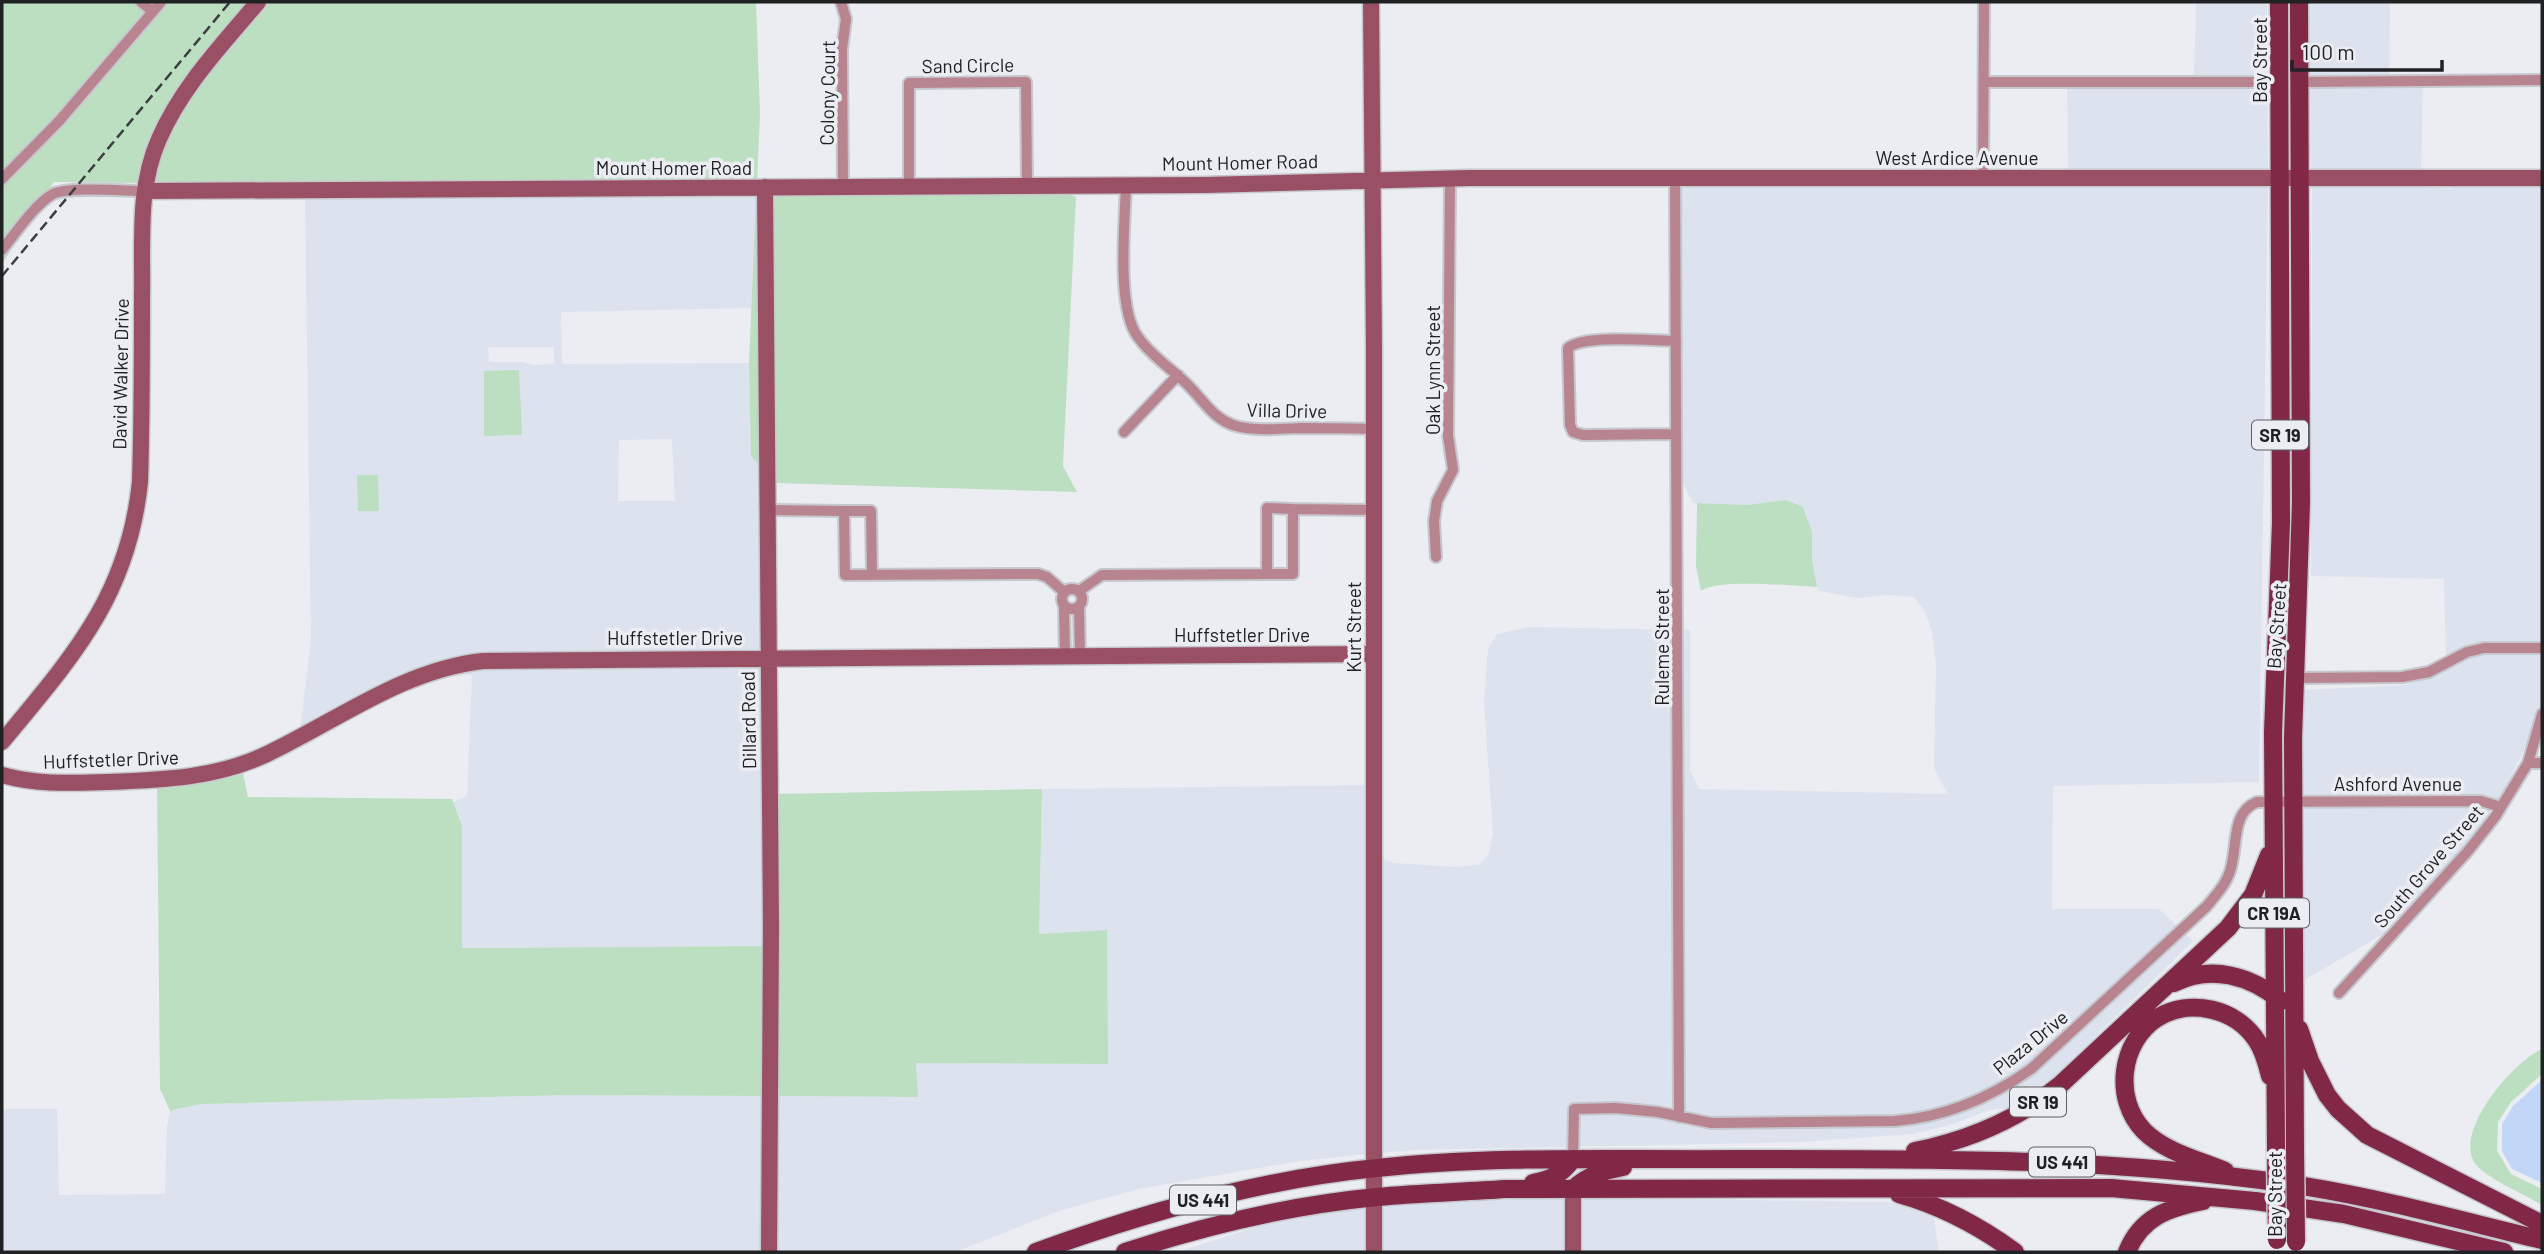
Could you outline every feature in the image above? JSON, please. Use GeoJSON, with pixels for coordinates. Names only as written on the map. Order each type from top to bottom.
{"type":"FeatureCollection","features":[{"type":"Feature","properties":{"kind":"main road","name":"Bay Street"},"geometry":{"type":"LineString","coordinates":[[2277,1246],[2273,695],[2280,577],[2279,2]]}},
{"type":"Feature","properties":{"kind":"main road","name":"Bay Street"},"geometry":{"type":"LineString","coordinates":[[2296,1247],[2293,800],[2294,678],[2300,578],[2299,2]]}},
{"type":"Feature","properties":{"kind":"main road","name":"SR 19"},"geometry":{"type":"LineString","coordinates":[[1878,1159],[1960,1140],[2015,1117],[2060,1085],[2241,914],[2259,882],[2274,831]]}},
{"type":"Feature","properties":{"kind":"main road"},"geometry":{"type":"LineString","coordinates":[[2165,988],[2195,975],[2223,974],[2251,981],[2275,995],[2293,1010],[2316,1077],[2338,1109],[2354,1125],[2399,1152],[2542,1224]]}},
{"type":"Feature","properties":{"kind":"main road"},"geometry":{"type":"LineString","coordinates":[[2245,1179],[2176,1152],[2139,1125],[2124,1089],[2130,1051],[2148,1026],[2165,1014],[2193,1008],[2216,1010],[2239,1021],[2257,1041],[2276,1091]]}},
{"type":"Feature","properties":{"kind":"main road","name":"US 441"},"geometry":{"type":"LineString","coordinates":[[1036,1252],[1056,1248],[1140,1217],[1216,1196],[1294,1180],[1374,1168],[1448,1162],[1573,1159],[2063,1162],[2301,1186],[2388,1202],[2542,1240]]}},
{"type":"Feature","properties":{"kind":"main road"},"geometry":{"type":"LineString","coordinates":[[1505,1189],[1546,1181],[1562,1173],[1573,1159]]}},
{"type":"Feature","properties":{"kind":"main road"},"geometry":{"type":"LineString","coordinates":[[1573,1189],[1596,1173],[1657,1159]]}},
{"type":"Feature","properties":{"kind":"main road","name":"US 441"},"geometry":{"type":"LineString","coordinates":[[1125,1252],[1248,1219],[1374,1197],[1505,1189],[1878,1188],[2111,1188],[2220,1197],[2344,1214],[2504,1252]]}},
{"type":"Feature","properties":{"kind":"main road"},"geometry":{"type":"LineString","coordinates":[[1878,1188],[1953,1212],[2015,1252]]}},
{"type":"Feature","properties":{"kind":"main road"},"geometry":{"type":"LineString","coordinates":[[2127,1252],[2142,1227],[2158,1214],[2220,1197]]}},
{"type":"Feature","properties":{"kind":"street"},"geometry":{"type":"LineString","coordinates":[[141,2],[152,11]]}},
{"type":"Feature","properties":{"kind":"street"},"geometry":{"type":"LineString","coordinates":[[2,179],[60,120],[160,2]]}},
{"type":"Feature","properties":{"kind":"street","name":"David Walker Drive"},"geometry":{"type":"LineString","coordinates":[[2,741],[74,654],[87,634],[116,577],[133,528],[140,482],[145,191],[158,141],[174,108],[194,79],[258,2]]}},
{"type":"Feature","properties":{"kind":"street","name":"Colony Court"},"geometry":{"type":"LineString","coordinates":[[841,2],[846,19],[842,50],[843,186]]}},
{"type":"Feature","properties":{"kind":"street","name":"Kurt Street"},"geometry":{"type":"LineString","coordinates":[[1371,2],[1374,1252]]}},
{"type":"Feature","properties":{"kind":"street"},"geometry":{"type":"LineString","coordinates":[[1983,178],[1984,2]]}},
{"type":"Feature","properties":{"kind":"street"},"geometry":{"type":"LineString","coordinates":[[2300,82],[2542,80]]}},
{"type":"Feature","properties":{"kind":"street","name":"Sand Circle"},"geometry":{"type":"LineString","coordinates":[[909,186],[909,83],[1026,82],[1027,186]]}},
{"type":"Feature","properties":{"kind":"street"},"geometry":{"type":"LineString","coordinates":[[1984,82],[2280,82]]}},
{"type":"Feature","properties":{"kind":"street","name":"Ruleme Street"},"geometry":{"type":"LineString","coordinates":[[1675,177],[1679,1117]]}},
{"type":"Feature","properties":{"kind":"street","name":"West Ardice Avenue"},"geometry":{"type":"LineString","coordinates":[[1372,179],[2542,178]]}},
{"type":"Feature","properties":{"kind":"street","name":"Mount Homer Road"},"geometry":{"type":"LineString","coordinates":[[2,250],[52,194],[72,191],[1027,186],[1372,179]]}},
{"type":"Feature","properties":{"kind":"street","name":"Oak Lynn Street"},"geometry":{"type":"LineString","coordinates":[[1436,557],[1434,521],[1437,501],[1453,470],[1448,422],[1450,179]]}},
{"type":"Feature","properties":{"kind":"street","name":"Villa Drive"},"geometry":{"type":"LineString","coordinates":[[1126,185],[1126,307],[1129,321],[1138,339],[1178,375],[1217,416],[1238,427],[1374,429]]}},
{"type":"Feature","properties":{"kind":"street","name":"Dillard Road"},"geometry":{"type":"LineString","coordinates":[[765,187],[771,929],[769,1252]]}},
{"type":"Feature","properties":{"kind":"street"},"geometry":{"type":"LineString","coordinates":[[1676,341],[1590,341],[1573,344],[1568,348],[1570,425],[1573,432],[1583,435],[1676,434]]}},
{"type":"Feature","properties":{"kind":"street"},"geometry":{"type":"LineString","coordinates":[[2280,361],[2301,360]]}},
{"type":"Feature","properties":{"kind":"street"},"geometry":{"type":"LineString","coordinates":[[1124,432],[1178,375]]}},
{"type":"Feature","properties":{"kind":"street"},"geometry":{"type":"LineString","coordinates":[[1267,574],[1267,508],[1374,510]]}},
{"type":"Feature","properties":{"kind":"street"},"geometry":{"type":"LineString","coordinates":[[844,511],[845,575],[1038,574],[1059,588],[1073,589],[1083,588],[1102,575],[1293,574],[1293,509]]}},
{"type":"Feature","properties":{"kind":"street"},"geometry":{"type":"LineString","coordinates":[[767,510],[871,511],[873,574]]}},
{"type":"Feature","properties":{"kind":"street"},"geometry":{"type":"LineString","coordinates":[[2280,577],[2300,578]]}},
{"type":"Feature","properties":{"kind":"street"},"geometry":{"type":"LineString","coordinates":[[1059,588],[1072,648]]}},
{"type":"Feature","properties":{"kind":"street"},"geometry":{"type":"LineString","coordinates":[[1072,648],[1083,588]]}},
{"type":"Feature","properties":{"kind":"street"},"geometry":{"type":"LineString","coordinates":[[1063,605],[1072,609],[1079,606]]}},
{"type":"Feature","properties":{"kind":"street","name":"Huffstetler Drive"},"geometry":{"type":"LineString","coordinates":[[2,775],[52,783],[168,780],[210,774],[269,754],[411,678],[472,662],[529,659],[768,658],[1072,648],[1374,654]]}},
{"type":"Feature","properties":{"kind":"street"},"geometry":{"type":"LineString","coordinates":[[2294,678],[2402,677],[2429,671],[2467,652],[2484,648],[2542,648]]}},
{"type":"Feature","properties":{"kind":"street","name":"South Grove Street"},"geometry":{"type":"LineString","coordinates":[[2339,993],[2468,851],[2501,807],[2528,763],[2542,714]]}},
{"type":"Feature","properties":{"kind":"street"},"geometry":{"type":"LineString","coordinates":[[2528,763],[2542,763]]}},
{"type":"Feature","properties":{"kind":"street","name":"Plaza Drive"},"geometry":{"type":"LineString","coordinates":[[1679,1117],[1711,1123],[1903,1121],[1956,1108],[1999,1090],[2031,1069],[2207,906],[2229,875],[2240,814],[2249,805],[2293,800]]}},
{"type":"Feature","properties":{"kind":"street","name":"Ashford Avenue"},"geometry":{"type":"LineString","coordinates":[[2293,800],[2481,801],[2501,807]]}},
{"type":"Feature","properties":{"kind":"street"},"geometry":{"type":"LineString","coordinates":[[1573,1159],[1574,1109],[1616,1108],[1679,1117]]}},
{"type":"Feature","properties":{"kind":"street"},"geometry":{"type":"LineString","coordinates":[[1573,1189],[1573,1252]]}},
{"type":"Feature","properties":{"kind":"shaded area"},"geometry":{"type":"Polygon","coordinates":[[[2196,2],[2267,2],[2268,172],[2068,172],[2067,82],[2194,79],[2196,2]]]}},
{"type":"Feature","properties":{"kind":"shaded area"},"geometry":{"type":"Polygon","coordinates":[[[2310,2],[2390,2],[2389,78],[2423,79],[2421,173],[2311,173],[2308,101],[2310,2]]]}},
{"type":"Feature","properties":{"kind":"shaded area"},"geometry":{"type":"Polygon","coordinates":[[[2268,184],[2259,782],[2053,786],[2052,909],[2159,909],[2193,941],[2057,1074],[2009,1108],[1989,1110],[1953,1124],[1913,1134],[1801,1142],[1379,1153],[1379,857],[1394,863],[1455,867],[1479,865],[1489,854],[1493,833],[1484,702],[1488,649],[1497,634],[1530,627],[1690,630],[1690,770],[1699,789],[1948,794],[1934,769],[1936,665],[1932,631],[1925,612],[1914,597],[1891,595],[1857,598],[1819,591],[1815,583],[1812,560],[1786,500],[1746,505],[1693,503],[1682,482],[1674,189],[1700,185],[2268,184]]]}},
{"type":"Feature","properties":{"kind":"shaded area"},"geometry":{"type":"Polygon","coordinates":[[[2312,184],[2421,185],[2452,189],[2453,185],[2542,184],[2542,714],[2472,853],[2383,934],[2301,982],[2301,737],[2304,690],[2406,685],[2446,667],[2444,579],[2311,576],[2312,184]]]}},
{"type":"Feature","properties":{"kind":"shaded area"},"geometry":{"type":"Polygon","coordinates":[[[756,193],[751,308],[561,312],[562,364],[749,363],[751,455],[761,467],[763,652],[483,655],[300,730],[311,640],[305,198],[756,193]],[[488,347],[489,362],[554,364],[554,347],[488,347]],[[672,439],[619,440],[618,501],[675,501],[672,439]]]}},
{"type":"Feature","properties":{"kind":"shaded area"},"geometry":{"type":"Polygon","coordinates":[[[763,664],[766,946],[462,948],[462,826],[453,802],[467,796],[472,675],[443,674],[473,668],[763,664]]]}},
{"type":"Feature","properties":{"kind":"shaded area"},"geometry":{"type":"Polygon","coordinates":[[[1369,785],[1369,1154],[1300,1161],[1139,1189],[1059,1211],[955,1252],[774,1252],[775,1096],[917,1097],[916,1063],[1108,1064],[1039,935],[1042,789],[1369,785]]]}},
{"type":"Feature","properties":{"kind":"shaded area"},"geometry":{"type":"Polygon","coordinates":[[[570,1095],[765,1096],[764,1252],[2,1252],[2,1109],[57,1109],[59,1195],[165,1194],[167,1125],[171,1110],[201,1104],[570,1095]]]}},
{"type":"Feature","properties":{"kind":"shaded area"},"geometry":{"type":"Polygon","coordinates":[[[1568,1198],[1568,1252],[1379,1252],[1379,1203],[1568,1198]]]}},
{"type":"Feature","properties":{"kind":"shaded area"},"geometry":{"type":"Polygon","coordinates":[[[1578,1198],[1888,1202],[1933,1211],[1939,1252],[1578,1252],[1578,1198]]]}},
{"type":"Feature","properties":{"kind":"shaded area"},"geometry":{"type":"Polygon","coordinates":[[[1369,1204],[1369,1252],[1177,1252],[1286,1218],[1369,1204]]]}},
{"type":"Feature","properties":{"kind":"green space"},"geometry":{"type":"Polygon","coordinates":[[[2,2],[251,2],[190,75],[141,183],[54,182],[2,264],[2,2]]]}},
{"type":"Feature","properties":{"kind":"green space"},"geometry":{"type":"Polygon","coordinates":[[[265,2],[756,2],[760,114],[757,182],[152,183],[155,167],[178,111],[265,2]]]}},
{"type":"Feature","properties":{"kind":"green space"},"geometry":{"type":"Polygon","coordinates":[[[1059,191],[1076,197],[1063,466],[1077,492],[776,483],[772,478],[770,193],[1059,191]]]}},
{"type":"Feature","properties":{"kind":"green space"},"geometry":{"type":"Polygon","coordinates":[[[756,193],[759,193],[761,467],[751,456],[749,363],[756,193]]]}},
{"type":"Feature","properties":{"kind":"green space"},"geometry":{"type":"Polygon","coordinates":[[[519,370],[522,435],[484,436],[484,371],[519,370]]]}},
{"type":"Feature","properties":{"kind":"green space"},"geometry":{"type":"Polygon","coordinates":[[[357,475],[378,475],[379,511],[358,511],[357,475]]]}},
{"type":"Feature","properties":{"kind":"green space"},"geometry":{"type":"Polygon","coordinates":[[[1786,500],[1803,507],[1812,532],[1812,560],[1817,587],[1738,584],[1710,587],[1701,591],[1696,567],[1697,503],[1746,505],[1786,500]]]}},
{"type":"Feature","properties":{"kind":"green space"},"geometry":{"type":"Polygon","coordinates":[[[243,773],[248,797],[452,799],[462,826],[462,948],[766,946],[765,1096],[570,1095],[201,1104],[172,1110],[171,1113],[160,1089],[157,786],[243,773]]]}},
{"type":"Feature","properties":{"kind":"green space"},"geometry":{"type":"Polygon","coordinates":[[[1042,789],[1039,934],[1107,930],[1108,1064],[916,1063],[918,1097],[775,1096],[775,794],[1042,789]]]}},
{"type":"Feature","properties":{"kind":"green space"},"geometry":{"type":"Polygon","coordinates":[[[2542,1049],[2542,1074],[2511,1102],[2498,1122],[2497,1151],[2511,1174],[2542,1189],[2542,1205],[2486,1174],[2474,1162],[2470,1148],[2473,1132],[2490,1098],[2517,1067],[2542,1049]]]}},
{"type":"Feature","properties":{"kind":"water"},"geometry":{"type":"Polygon","coordinates":[[[2542,1080],[2542,1183],[2512,1169],[2502,1151],[2502,1124],[2513,1106],[2542,1080]]]}},
{"type":"Feature","properties":{"kind":"railway"},"geometry":{"type":"LineString","coordinates":[[2,276],[230,2]]}}]}
